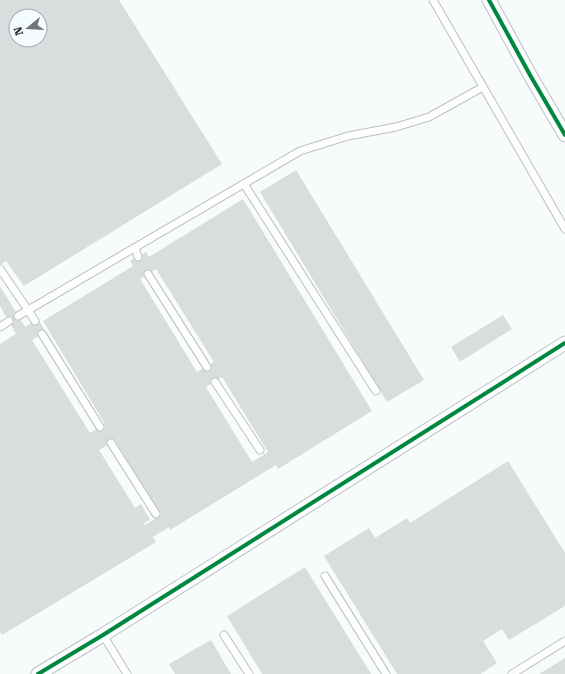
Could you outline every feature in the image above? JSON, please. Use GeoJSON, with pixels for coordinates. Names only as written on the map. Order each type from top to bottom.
{"type":"FeatureCollection","features":[{"type":"Feature","properties":{"kind":"street"},"geometry":{"type":"LineString","coordinates":[[489,0],[565,135]]}},
{"type":"Feature","properties":{"kind":"street"},"geometry":{"type":"LineString","coordinates":[[38,674],[103,635],[565,343]]}},
{"type":"Feature","properties":{"kind":"lane"},"geometry":{"type":"LineString","coordinates":[[433,0],[565,229]]}},
{"type":"Feature","properties":{"kind":"lane"},"geometry":{"type":"LineString","coordinates":[[18,316],[300,151],[348,136],[396,127],[429,117],[483,87]]}},
{"type":"Feature","properties":{"kind":"lane"},"geometry":{"type":"LineString","coordinates":[[244,184],[376,391]]}},
{"type":"Feature","properties":{"kind":"lane"},"geometry":{"type":"LineString","coordinates":[[135,248],[138,257]]}},
{"type":"Feature","properties":{"kind":"lane"},"geometry":{"type":"LineString","coordinates":[[0,269],[35,321]]}},
{"type":"Feature","properties":{"kind":"lane"},"geometry":{"type":"LineString","coordinates":[[148,274],[207,367]]}},
{"type":"Feature","properties":{"kind":"lane"},"geometry":{"type":"LineString","coordinates":[[0,327],[9,322]]}},
{"type":"Feature","properties":{"kind":"lane"},"geometry":{"type":"LineString","coordinates":[[42,334],[100,427]]}},
{"type":"Feature","properties":{"kind":"lane"},"geometry":{"type":"LineString","coordinates":[[215,382],[260,450]]}},
{"type":"Feature","properties":{"kind":"lane"},"geometry":{"type":"LineString","coordinates":[[110,443],[156,514]]}},
{"type":"Feature","properties":{"kind":"lane"},"geometry":{"type":"LineString","coordinates":[[325,576],[386,674]]}},
{"type":"Feature","properties":{"kind":"lane"},"geometry":{"type":"LineString","coordinates":[[103,635],[127,674]]}},
{"type":"Feature","properties":{"kind":"lane"},"geometry":{"type":"LineString","coordinates":[[224,635],[249,674]]}},
{"type":"Feature","properties":{"kind":"lane"},"geometry":{"type":"LineString","coordinates":[[512,674],[565,641]]}},
{"type":"Feature","properties":{"kind":"building"},"geometry":{"type":"Polygon","coordinates":[[[0,0],[119,0],[222,164],[24,286],[6,261],[0,265],[0,0]]]}},
{"type":"Feature","properties":{"kind":"building"},"geometry":{"type":"Polygon","coordinates":[[[296,170],[424,380],[387,402],[260,192],[296,170]]]}},
{"type":"Feature","properties":{"kind":"building"},"geometry":{"type":"Polygon","coordinates":[[[243,199],[372,411],[278,469],[276,465],[170,530],[169,527],[153,537],[156,542],[2,635],[0,632],[0,344],[16,334],[0,306],[0,286],[25,327],[38,319],[46,332],[32,340],[90,433],[105,424],[43,321],[133,266],[130,261],[146,252],[149,257],[243,199]],[[156,269],[140,279],[197,372],[214,362],[156,269]],[[222,377],[206,387],[252,462],[268,452],[222,377]],[[115,440],[99,450],[135,508],[141,504],[150,520],[144,523],[145,525],[161,515],[115,440]]]}},
{"type":"Feature","properties":{"kind":"building"},"geometry":{"type":"Polygon","coordinates":[[[503,315],[512,329],[460,362],[451,347],[503,315]]]}},
{"type":"Feature","properties":{"kind":"building"},"geometry":{"type":"Polygon","coordinates":[[[508,461],[565,553],[565,606],[509,640],[502,629],[483,641],[497,663],[480,674],[397,674],[324,556],[369,528],[375,538],[407,518],[410,523],[508,461]]]}},
{"type":"Feature","properties":{"kind":"building"},"geometry":{"type":"Polygon","coordinates":[[[305,567],[371,674],[262,674],[227,616],[305,567]]]}},
{"type":"Feature","properties":{"kind":"building"},"geometry":{"type":"Polygon","coordinates":[[[211,640],[231,674],[175,674],[169,664],[211,640]]]}},
{"type":"Feature","properties":{"kind":"building"},"geometry":{"type":"Polygon","coordinates":[[[565,658],[565,674],[539,674],[565,658]]]}},
{"type":"Feature","properties":{"kind":"cycle path"},"geometry":{"type":"LineString","coordinates":[[489,0],[565,135]]}},
{"type":"Feature","properties":{"kind":"cycle path"},"geometry":{"type":"LineString","coordinates":[[38,674],[103,635],[565,343]]}}]}
